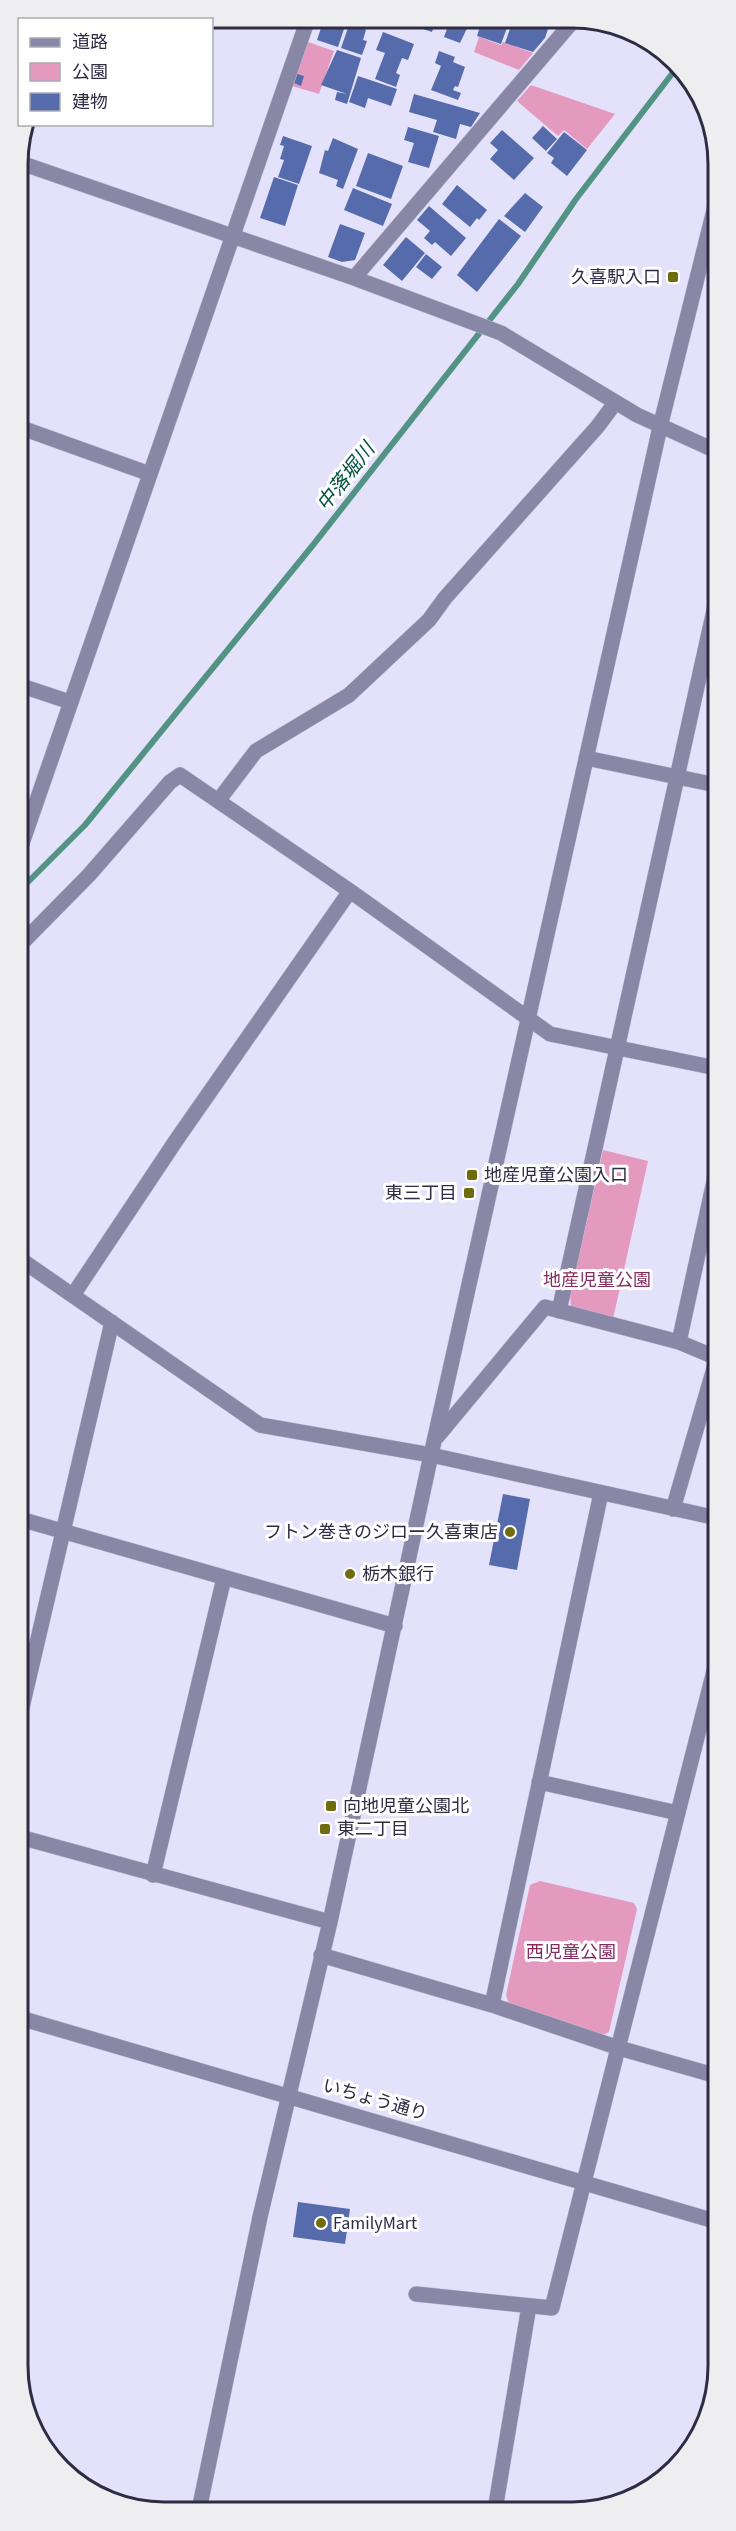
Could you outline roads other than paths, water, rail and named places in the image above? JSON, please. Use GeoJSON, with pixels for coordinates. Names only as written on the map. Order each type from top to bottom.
{"type":"FeatureCollection","features":[{"type":"Feature","properties":{"kind":"street"},"geometry":{"type":"LineString","coordinates":[[29,823],[305,28]]}},
{"type":"Feature","properties":{"kind":"street"},"geometry":{"type":"LineString","coordinates":[[354,278],[567,28]]}},
{"type":"Feature","properties":{"kind":"street"},"geometry":{"type":"LineString","coordinates":[[29,166],[354,278],[501,333],[615,403],[660,427],[708,448]]}},
{"type":"Feature","properties":{"kind":"street"},"geometry":{"type":"LineString","coordinates":[[201,2502],[260,2217],[330,1922],[660,427],[708,234]]}},
{"type":"Feature","properties":{"kind":"street"},"geometry":{"type":"LineString","coordinates":[[218,801],[256,751],[349,695],[429,620],[445,598],[598,426],[615,403]]}},
{"type":"Feature","properties":{"kind":"street"},"geometry":{"type":"LineString","coordinates":[[29,431],[150,474]]}},
{"type":"Feature","properties":{"kind":"street"},"geometry":{"type":"LineString","coordinates":[[559,1311],[708,638]]}},
{"type":"Feature","properties":{"kind":"street"},"geometry":{"type":"LineString","coordinates":[[29,688],[70,702]]}},
{"type":"Feature","properties":{"kind":"street"},"geometry":{"type":"LineString","coordinates":[[586,758],[708,782]]}},
{"type":"Feature","properties":{"kind":"street"},"geometry":{"type":"LineString","coordinates":[[29,936],[89,875],[170,782],[180,775],[350,891],[528,1019],[556,1036],[618,1046],[708,1066]]}},
{"type":"Feature","properties":{"kind":"street"},"geometry":{"type":"LineString","coordinates":[[73,1295],[177,1139],[350,891]]}},
{"type":"Feature","properties":{"kind":"street"},"geometry":{"type":"LineString","coordinates":[[680,1342],[708,1212]]}},
{"type":"Feature","properties":{"kind":"street"},"geometry":{"type":"LineString","coordinates":[[28,1264],[260,1425],[433,1448],[601,1493],[707,1516]]}},
{"type":"Feature","properties":{"kind":"street"},"geometry":{"type":"LineString","coordinates":[[433,1448],[545,1307],[680,1342],[707,1354]]}},
{"type":"Feature","properties":{"kind":"street"},"geometry":{"type":"LineString","coordinates":[[28,1680],[111,1322]]}},
{"type":"Feature","properties":{"kind":"street"},"geometry":{"type":"LineString","coordinates":[[673,1509],[707,1391]]}},
{"type":"Feature","properties":{"kind":"street"},"geometry":{"type":"LineString","coordinates":[[492,2005],[601,1493]]}},
{"type":"Feature","properties":{"kind":"street"},"geometry":{"type":"LineString","coordinates":[[28,1522],[395,1626]]}},
{"type":"Feature","properties":{"kind":"street"},"geometry":{"type":"LineString","coordinates":[[153,1875],[224,1578]]}},
{"type":"Feature","properties":{"kind":"street"},"geometry":{"type":"LineString","coordinates":[[416,2294],[552,2308],[707,1697]]}},
{"type":"Feature","properties":{"kind":"street"},"geometry":{"type":"LineString","coordinates":[[539,1782],[678,1813]]}},
{"type":"Feature","properties":{"kind":"street"},"geometry":{"type":"LineString","coordinates":[[28,1839],[330,1922]]}},
{"type":"Feature","properties":{"kind":"street"},"geometry":{"type":"LineString","coordinates":[[321,1955],[492,2005],[619,2048],[707,2073]]}},
{"type":"Feature","properties":{"kind":"street","name":"いちょう通り"},"geometry":{"type":"LineString","coordinates":[[28,2020],[707,2219]]}},
{"type":"Feature","properties":{"kind":"street"},"geometry":{"type":"LineString","coordinates":[[496,2502],[529,2306]]}},
{"type":"Feature","properties":{"kind":"waterway","name":"中落堀川"},"geometry":{"type":"LineString","coordinates":[[29,881],[85,825],[313,545],[518,284],[576,199],[672,73]]}},
{"type":"Feature","properties":{"kind":"place","name":"久喜駅入口"},"geometry":{"type":"Point","coordinates":[673,277]}},
{"type":"Feature","properties":{"kind":"place","name":"地産児童公園入口"},"geometry":{"type":"Point","coordinates":[472,1175]}},
{"type":"Feature","properties":{"kind":"place","name":"東三丁目"},"geometry":{"type":"Point","coordinates":[469,1193]}},
{"type":"Feature","properties":{"kind":"place","name":"フトン巻きのジロー久喜東店"},"geometry":{"type":"Point","coordinates":[510,1532]}},
{"type":"Feature","properties":{"kind":"place","name":"栃木銀行"},"geometry":{"type":"Point","coordinates":[350,1574]}},
{"type":"Feature","properties":{"kind":"place","name":"向地児童公園北"},"geometry":{"type":"Point","coordinates":[331,1806]}},
{"type":"Feature","properties":{"kind":"place","name":"東二丁目"},"geometry":{"type":"Point","coordinates":[325,1829]}},
{"type":"Feature","properties":{"kind":"place","name":"FamilyMart"},"geometry":{"type":"Point","coordinates":[321,2223]}},
{"type":"Feature","properties":{"kind":"park label","name":"地産児童公園"},"geometry":{"type":"Point","coordinates":[597,1280]}},
{"type":"Feature","properties":{"kind":"park label","name":"西児童公園"},"geometry":{"type":"Point","coordinates":[571,1952]}}]}
